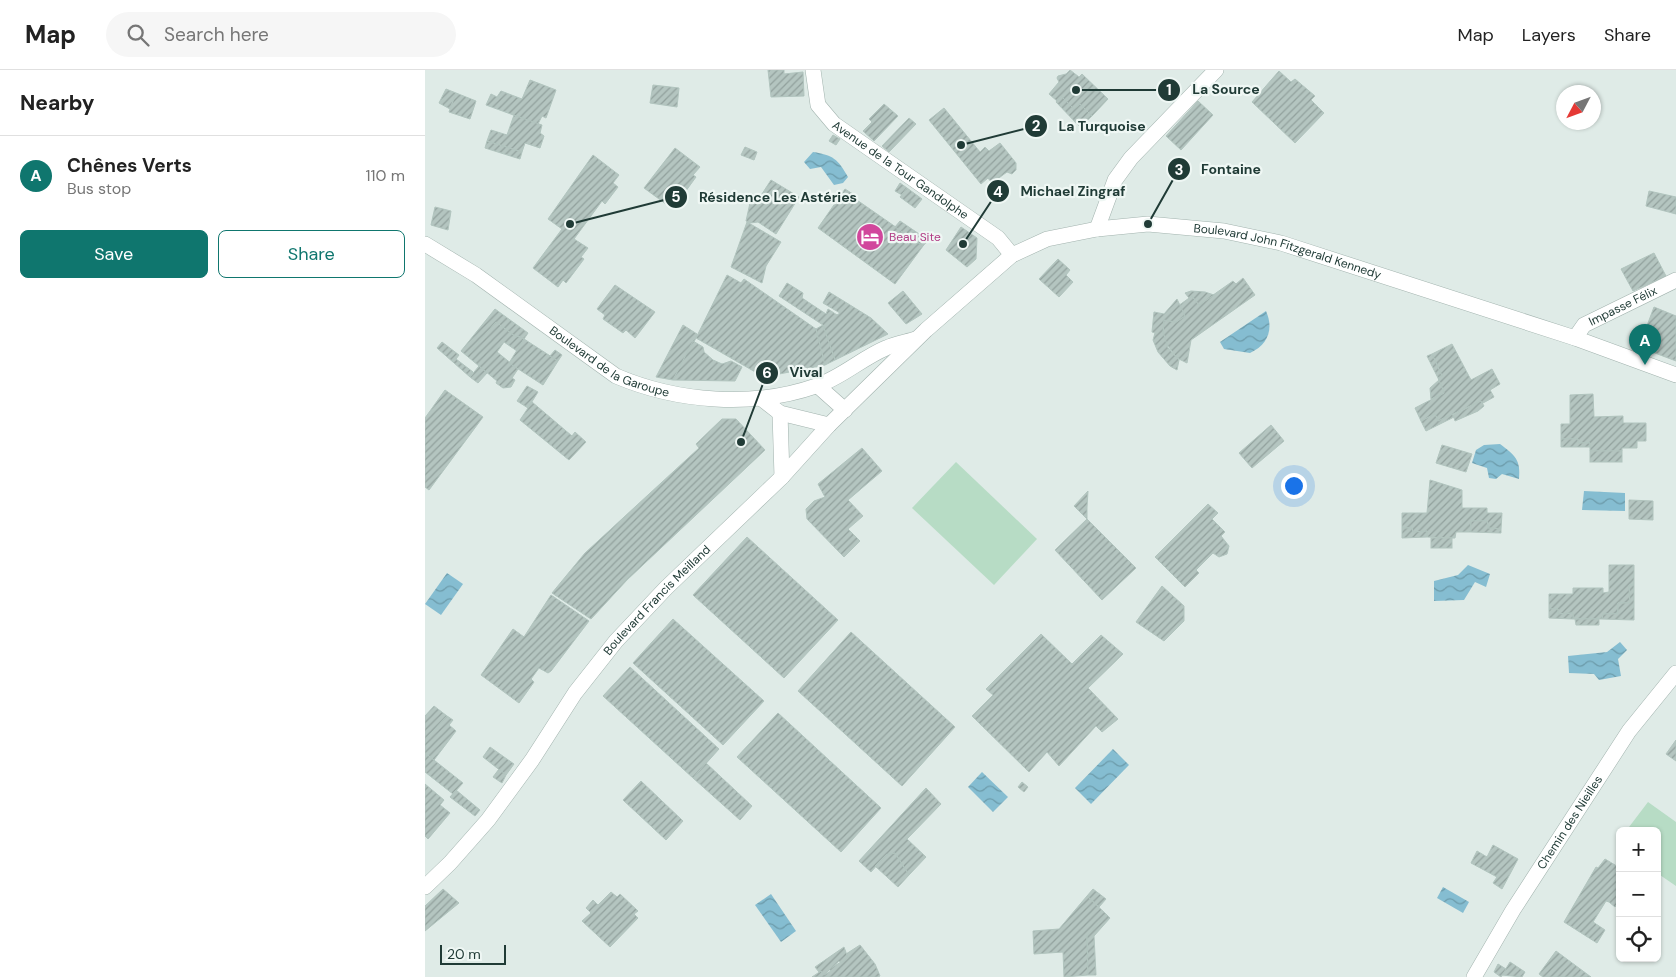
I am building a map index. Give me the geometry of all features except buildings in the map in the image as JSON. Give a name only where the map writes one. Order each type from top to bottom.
[{"type":"street","name":"Avenue de la Tour Gandolphe","points":[[813,70],[813,111],[998,238],[1012,255]]},
{"type":"street","points":[[1097,229],[1115,180],[1131,158],[1216,70]]},
{"type":"street","name":"Boulevard John Fitzgerald Kennedy","points":[[917,339],[1012,255],[1047,239],[1097,229],[1148,224],[1224,230],[1281,243],[1575,338],[1676,375]]},
{"type":"street","name":"Boulevard de la Garoupe","points":[[425,244],[476,275],[616,376],[672,395],[763,399],[818,386],[887,348],[917,339]]},
{"type":"street","name":"Impasse Félix","points":[[1575,338],[1584,325],[1676,280]]},
{"type":"street","name":"Boulevard Francis Meilland","points":[[425,887],[450,863],[488,820],[532,760],[575,693],[616,641],[666,588],[782,477],[829,425],[917,339]]},
{"type":"street","points":[[818,386],[845,410]]},
{"type":"street","points":[[763,399],[780,413],[829,425]]},
{"type":"street","points":[[780,413],[782,477]]},
{"type":"street","name":"Chemin des Nieilles","points":[[1474,977],[1513,910],[1629,731],[1676,673]]},
{"type":"green space","points":[[956,462],[1037,539],[994,585],[912,508]]},
{"type":"green space","points":[[1648,802],[1676,822],[1676,886],[1661,876],[1661,827],[1629,827]]},
{"type":"water","points":[[813,152],[830,156],[838,162],[848,177],[843,183],[834,185],[821,167],[810,169],[804,162]]},
{"type":"water","points":[[1266,311],[1269,330],[1268,336],[1261,346],[1250,353],[1224,349],[1220,342]]},
{"type":"water","points":[[1500,444],[1516,458],[1519,467],[1519,479],[1502,474],[1496,479],[1489,478],[1487,468],[1472,463],[1476,450],[1484,445]]},
{"type":"water","points":[[1584,491],[1625,493],[1625,511],[1582,510]]},
{"type":"water","points":[[1468,565],[1490,574],[1486,587],[1475,582],[1464,600],[1434,601],[1434,581],[1458,575]]},
{"type":"water","points":[[447,573],[463,584],[441,615],[425,604]]},
{"type":"water","points":[[1620,642],[1627,650],[1618,659],[1621,676],[1599,680],[1594,674],[1569,673],[1568,656],[1607,652]]},
{"type":"water","points":[[1113,749],[1129,765],[1091,804],[1075,788]]},
{"type":"water","points":[[982,772],[1008,797],[993,812],[968,787]]},
{"type":"water","points":[[1443,887],[1469,902],[1463,913],[1437,898]]},
{"type":"water","points":[[771,894],[796,931],[781,942],[755,905]]},
{"type":"place","name":"La Source","points":[[1076,90]]},
{"type":"place","name":"La Turquoise","points":[[961,145]]},
{"type":"place","name":"Résidence Les Astéries","points":[[570,224]]},
{"type":"place","name":"Fontaine","points":[[1148,224]]},
{"type":"place","name":"Beau Site","points":[[870,237]]},
{"type":"place","name":"Michael Zingraf","points":[[963,244]]},
{"type":"place","name":"Chênes Verts","points":[[1645,365]]},
{"type":"place","name":"Vival","points":[[741,442]]}]
